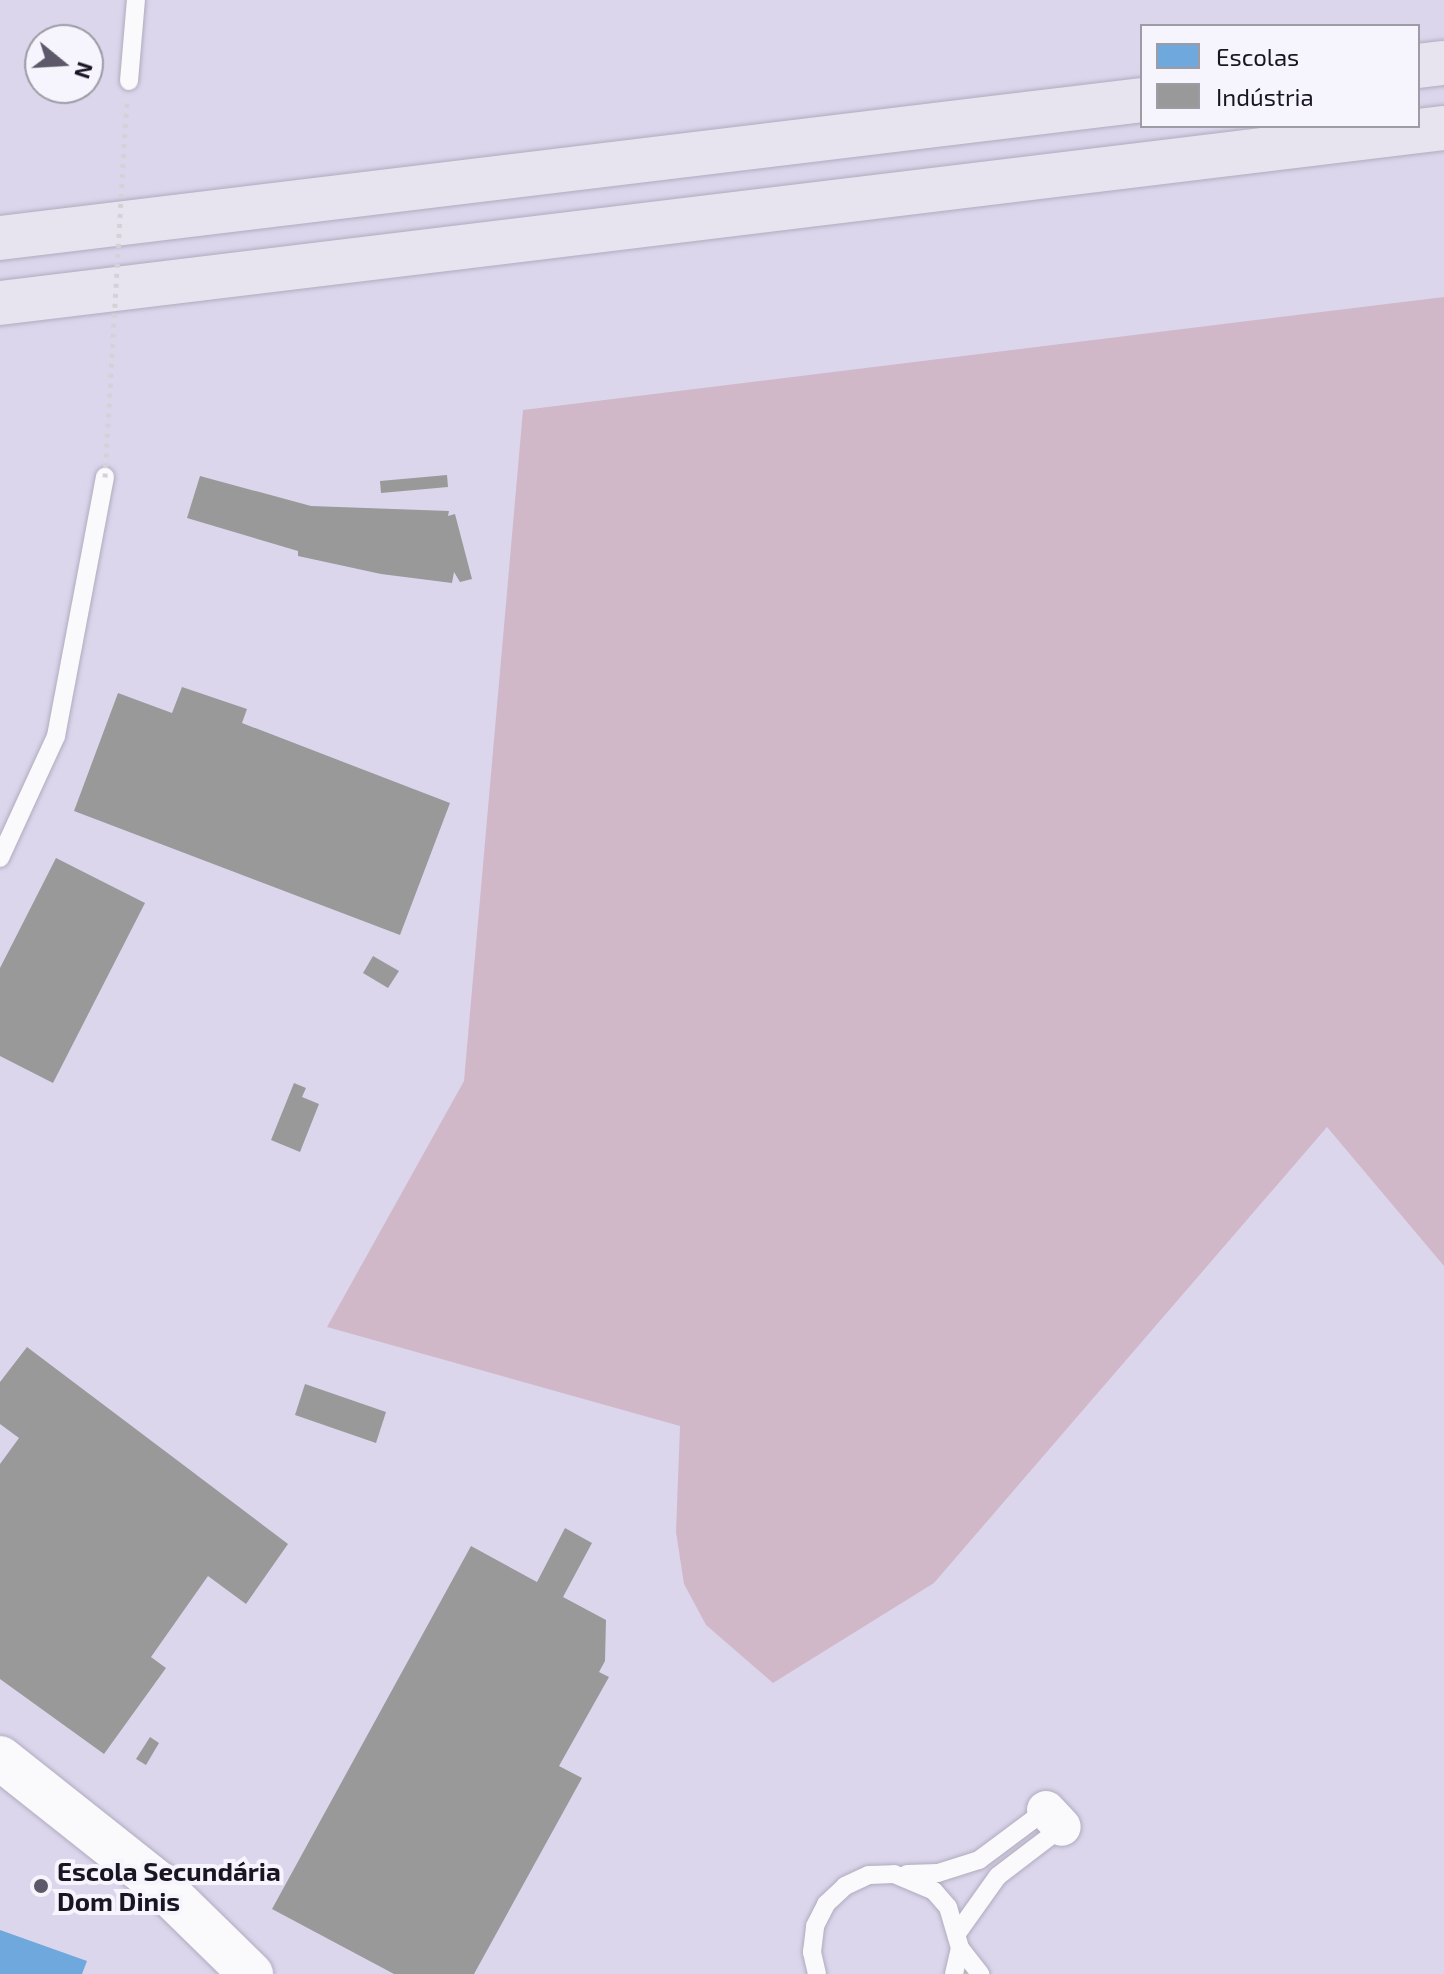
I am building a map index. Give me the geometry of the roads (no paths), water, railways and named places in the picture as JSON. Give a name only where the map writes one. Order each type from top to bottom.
[{"type":"highway","points":[[1420,66],[1444,63]]},
{"type":"highway","points":[[0,238],[1140,100]]},
{"type":"highway","points":[[0,303],[104,294],[1444,128]]},
{"type":"highway","points":[[0,209],[151,220]]},
{"type":"highway","points":[[0,324],[104,294]]},
{"type":"street","points":[[0,1758],[159,1884],[251,1974]]},
{"type":"lane","points":[[129,81],[136,0]]},
{"type":"lane","points":[[0,858],[56,736],[105,477]]},
{"type":"lane","points":[[805,1974],[821,1915],[845,1886],[869,1875],[938,1873],[979,1860],[1054,1818],[998,1876],[959,1940],[954,1974]]},
{"type":"lane","points":[[894,1874],[934,1891],[980,1974]]},
{"type":"lane","points":[[812,1952],[817,1974]]},
{"type":"place","name":"Escola Secundária Dom Dinis","points":[[41,1886]]}]
